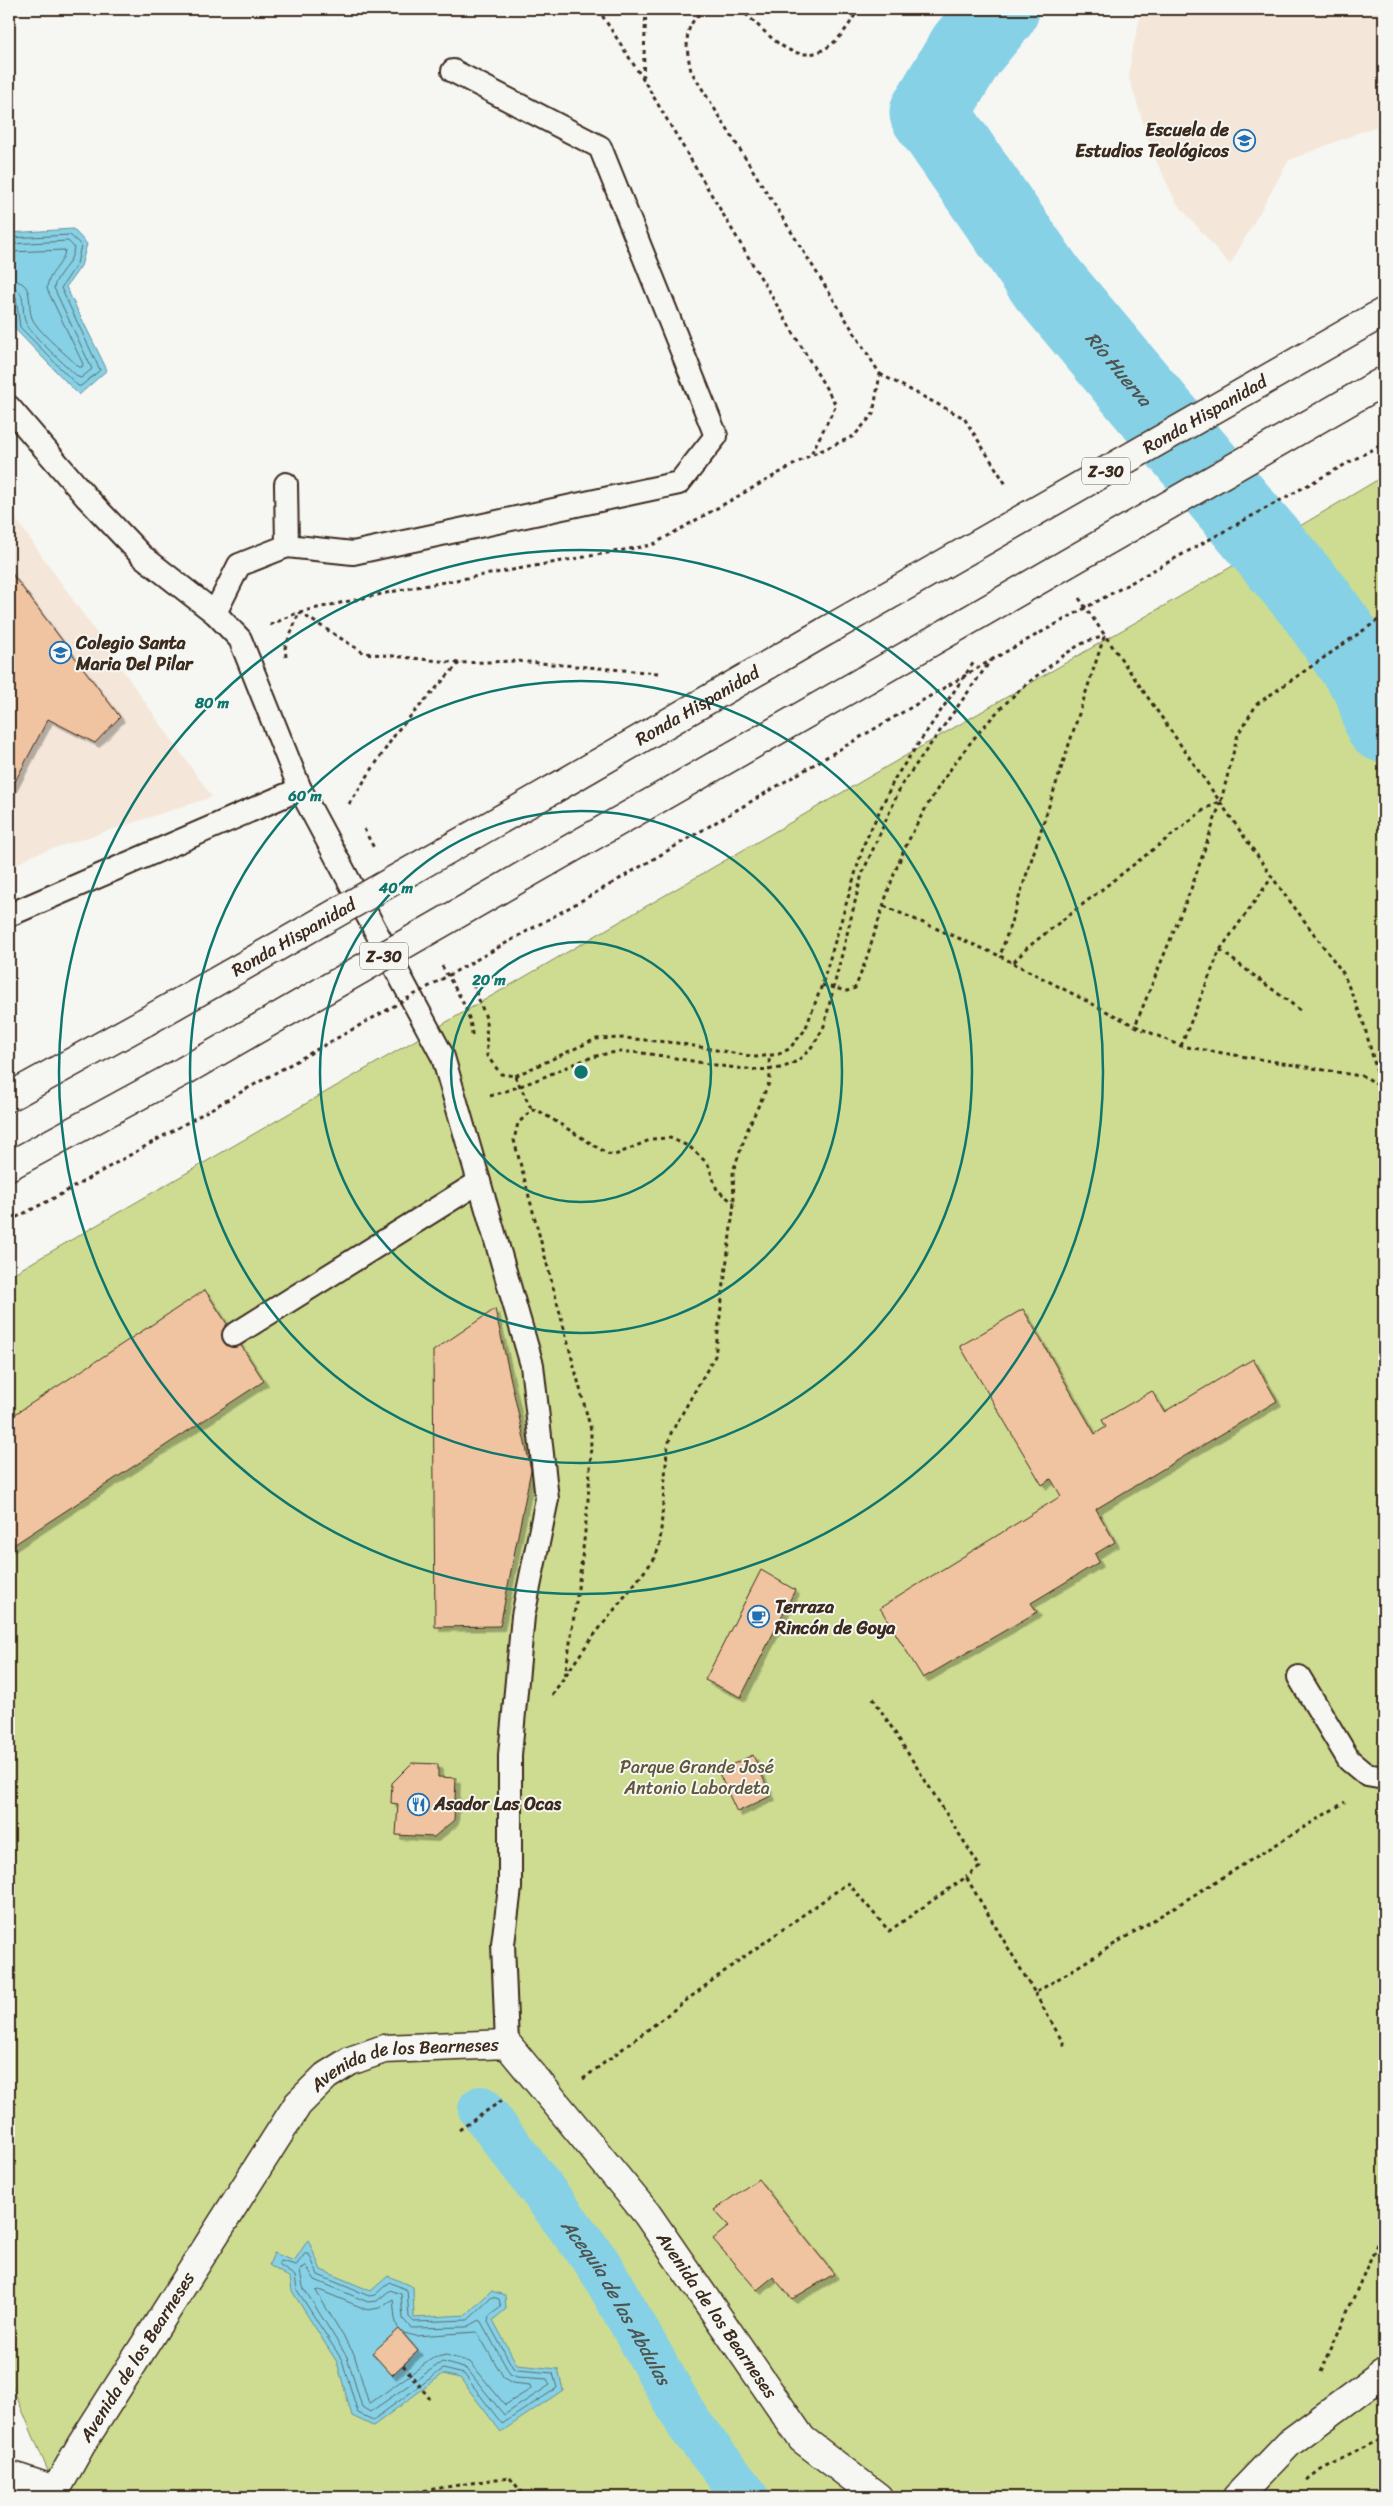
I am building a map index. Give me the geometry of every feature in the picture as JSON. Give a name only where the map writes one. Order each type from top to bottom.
[{"type":"main road","name":"Ronda Hispanidad","points":[[9,1097],[145,1022],[552,790],[1384,312]]},
{"type":"main road","name":"Z-30","points":[[9,1166],[184,1070],[1384,381]]},
{"type":"main road","name":"Avenida de los Bearneses","points":[[9,2475],[54,2494],[81,2445],[298,2104],[326,2076],[350,2062],[384,2049],[508,2044],[647,2214],[802,2439],[878,2497]]},
{"type":"main road","points":[[1237,2497],[1289,2444],[1384,2373]]},
{"type":"lane","points":[[215,613],[239,565],[287,546],[353,553],[679,483],[716,436],[600,147],[453,71]]},
{"type":"lane","points":[[9,407],[87,498],[142,556],[215,613],[240,639],[300,788],[443,1057],[532,1365],[547,1500],[523,1616],[510,1755],[510,1888],[503,1944],[508,2044]]},
{"type":"lane","points":[[286,484],[287,546]]},
{"type":"lane","points":[[9,914],[300,788]]},
{"type":"lane","points":[[234,1335],[479,1182]]},
{"type":"lane","points":[[1299,1677],[1349,1760],[1367,1775],[1384,1778]]},
{"type":"path","points":[[598,9],[643,79],[836,405],[809,456]]},
{"type":"path","points":[[643,79],[646,9]]},
{"type":"path","points":[[709,9],[701,12],[692,24],[686,43],[691,71],[880,374],[964,418],[989,457]]},
{"type":"path","points":[[739,9],[754,20],[770,36],[794,52],[817,53],[837,41],[858,9]]},
{"type":"path","points":[[658,673],[516,661],[459,663],[364,653],[299,612],[400,590],[652,545],[809,456],[854,436],[873,414],[880,374]]},
{"type":"path","points":[[9,1221],[56,1197],[611,884],[991,660],[1384,443]]},
{"type":"path","points":[[1135,1026],[1191,888],[1221,801],[1238,734],[1257,704],[1384,616]]},
{"type":"path","points":[[1104,637],[1221,801],[1272,877],[1344,973],[1363,1021],[1384,1093]]},
{"type":"path","points":[[822,985],[847,991],[855,988],[897,866],[940,783],[976,737],[1023,685],[1088,639],[1104,637]]},
{"type":"path","points":[[1000,956],[1104,637]]},
{"type":"path","points":[[473,984],[486,1018],[487,1056],[501,1074],[515,1076],[596,1040],[624,1038],[677,1043],[756,1057],[784,1052],[796,1043],[806,1030],[822,985],[864,844],[895,778],[979,654]]},
{"type":"path","points":[[490,1104],[488,1097],[520,1086],[592,1056],[620,1052],[660,1055],[754,1069],[789,1066],[806,1054],[816,1042],[824,1026],[862,874],[902,784],[991,660]]},
{"type":"path","points":[[349,804],[398,730],[459,663]]},
{"type":"path","points":[[1012,963],[1028,947],[1209,806],[1221,801]]},
{"type":"path","points":[[1181,1046],[1220,950],[1272,877]]},
{"type":"path","points":[[884,906],[1000,956],[1135,1026],[1181,1046],[1341,1071],[1366,1077],[1382,1088]]},
{"type":"path","points":[[1220,950],[1300,1010]]},
{"type":"path","points":[[548,1700],[655,1558],[660,1543],[667,1451],[671,1433],[706,1373],[717,1347],[734,1203],[733,1171],[770,1080],[769,1056]]},
{"type":"path","points":[[515,1076],[532,1110],[547,1114],[608,1154],[621,1153],[652,1139],[670,1138],[690,1147],[708,1164],[717,1190],[734,1203]]},
{"type":"path","points":[[532,1110],[518,1123],[514,1140],[591,1430],[591,1469],[580,1569],[565,1676]]},
{"type":"path","points":[[582,2080],[734,1964],[848,1882],[889,1931],[980,1867],[873,1698]]},
{"type":"path","points":[[1035,1993],[1384,1778]]},
{"type":"path","points":[[966,1877],[1066,2048]]},
{"type":"path","points":[[459,2130],[506,2098]]},
{"type":"path","points":[[1321,2373],[1384,2228]]},
{"type":"path","points":[[402,2365],[430,2399]]},
{"type":"path","points":[[1300,2486],[1321,2470],[1384,2437]]},
{"type":"path","points":[[1379,2440],[1384,2448]]},
{"type":"path","points":[[384,2497],[509,2477],[526,2497]]},
{"type":"shaded area","name":"Escuela de Estudios Teológicos","points":[[1142,9],[1384,9],[1384,123],[1289,160],[1230,265],[1176,202],[1153,154],[1129,78],[1131,56]]},
{"type":"shaded area","name":"Colegio Santa Maria Del Pilar","points":[[9,509],[212,797],[33,855],[9,869]]},
{"type":"green space","name":"Parque Grande José Antonio Labordeta","points":[[1384,476],[1384,2497],[59,2497],[9,2379],[9,1276],[1236,564]]},
{"type":"water","points":[[73,229],[87,244],[81,266],[66,287],[107,370],[79,395],[15,329],[9,281],[9,233]]},
{"type":"water","points":[[308,2240],[321,2270],[371,2291],[388,2276],[413,2287],[414,2318],[466,2315],[491,2291],[505,2295],[506,2309],[493,2320],[517,2365],[558,2369],[563,2390],[501,2432],[460,2378],[443,2374],[373,2426],[352,2416],[337,2362],[292,2291],[290,2278],[269,2265],[274,2253],[294,2261]]},
{"type":"building","points":[[9,570],[120,717],[95,743],[48,719],[9,793]]},
{"type":"building","points":[[205,1290],[264,1381],[9,1548],[9,1418]]},
{"type":"building","points":[[495,1309],[531,1470],[500,1626],[435,1627],[433,1351]]},
{"type":"building","points":[[1023,1309],[1095,1434],[1106,1427],[1102,1420],[1152,1391],[1164,1412],[1253,1359],[1277,1401],[1096,1509],[1115,1542],[1095,1554],[1099,1562],[1031,1603],[1037,1612],[923,1678],[880,1608],[1061,1496],[1051,1479],[1042,1485],[960,1346]]},
{"type":"building","name":"Terraza Rincón de Goya","points":[[761,1570],[795,1590],[741,1697],[705,1680]]},
{"type":"building","points":[[753,1755],[771,1796],[737,1812],[718,1771]]},
{"type":"building","points":[[412,1763],[438,1764],[438,1777],[456,1778],[454,1820],[434,1837],[396,1835],[398,1804],[391,1803],[392,1783]]},
{"type":"building","points":[[758,2179],[834,2274],[792,2299],[773,2277],[757,2290],[713,2239],[729,2226],[714,2210]]},
{"type":"building","points":[[399,2329],[418,2351],[392,2375],[372,2353]]},
{"type":"waterway","name":"Río Huerva","points":[[1000,9],[967,49],[929,113],[1048,284],[1316,604],[1373,686],[1384,723]]},
{"type":"waterway","name":"Acequia de las Abdulas","points":[[481,2109],[599,2265],[689,2424],[746,2497]]},
{"type":"place","name":"Escuela de Estudios Teológicos","points":[[1245,140]]},
{"type":"place","name":"Colegio Santa Maria Del Pilar","points":[[60,653]]},
{"type":"place","name":"Terraza Rincón de Goya","points":[[759,1617]]},
{"type":"place","name":"Asador Las Ocas","points":[[418,1804]]}]
